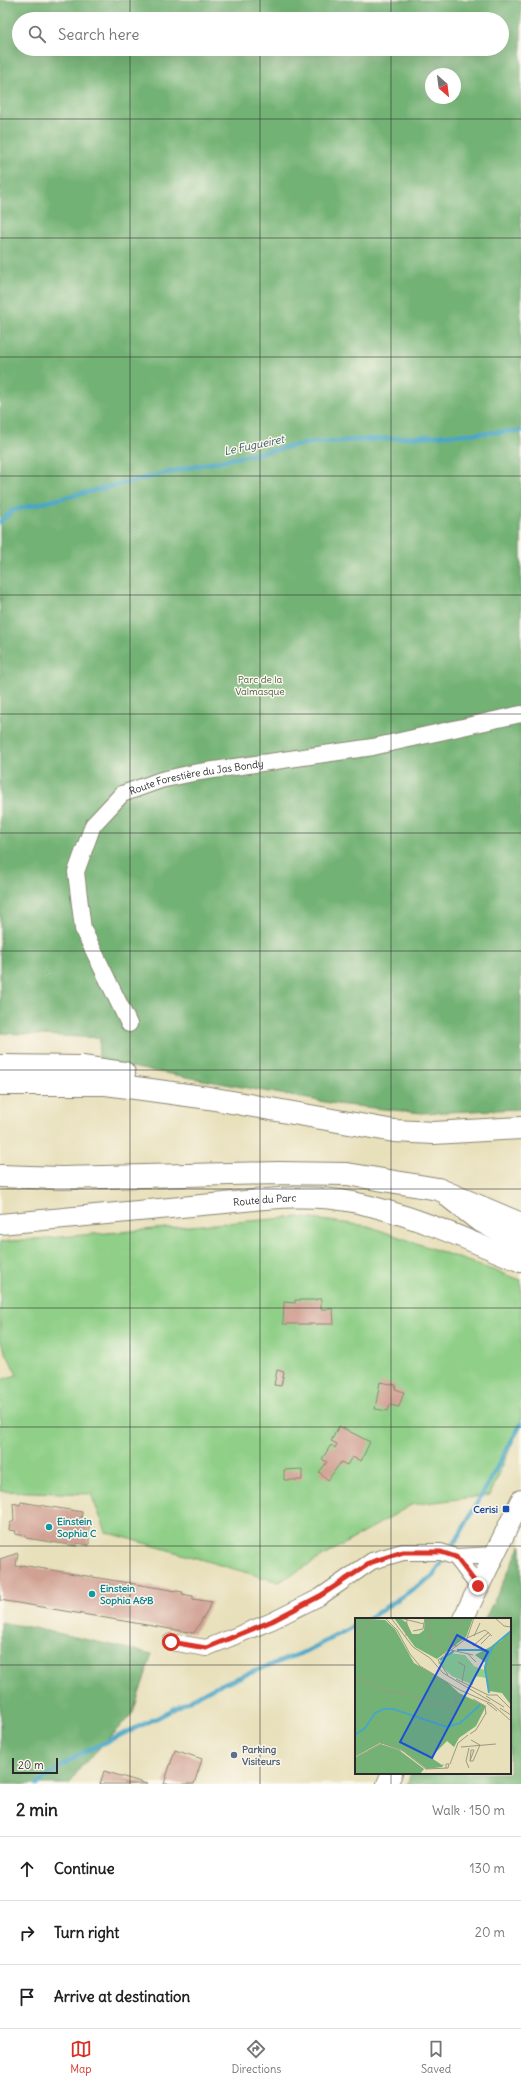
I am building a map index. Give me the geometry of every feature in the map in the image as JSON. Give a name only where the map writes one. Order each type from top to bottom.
[{"type":"main road","points":[[0,1066],[82,1067],[151,1076],[214,1091],[244,1105]]},
{"type":"main road","points":[[0,1084],[106,1084],[209,1098],[394,1131],[434,1133],[521,1128]]},
{"type":"main road","points":[[0,1176],[61,1178],[277,1173],[347,1174],[438,1189],[521,1224]]},
{"type":"main road","points":[[0,1187],[61,1178]]},
{"type":"street","name":"Route Forestière du Jas Bondy","points":[[129,1024],[83,929],[76,872],[93,825],[122,794],[161,780],[193,773],[373,747],[521,714]]},
{"type":"street","points":[[438,1189],[477,1220],[521,1244]]},
{"type":"street","name":"Route du Parc","points":[[0,1224],[231,1202],[320,1198],[352,1202],[433,1225],[521,1262]]},
{"type":"street","points":[[463,1618],[521,1500]]},
{"type":"street","points":[[171,1642],[206,1648],[272,1621],[320,1596],[372,1562],[403,1552],[449,1555],[494,1555]]},
{"type":"street","points":[[449,1555],[478,1586]]},
{"type":"street","points":[[387,1784],[392,1774]]},
{"type":"green space","name":"Parc de la Valmasque","points":[[0,0],[521,0],[521,1109],[421,1113],[336,1104],[98,1061],[100,1038],[0,1033]]},
{"type":"green space","points":[[297,1217],[368,1226],[521,1280],[521,1423],[490,1495],[411,1505],[279,1582],[106,1532],[91,1494],[0,1491],[0,1380],[17,1375],[0,1340],[0,1242]]},
{"type":"green space","points":[[521,1545],[521,1784],[407,1784],[411,1774],[511,1774],[511,1618],[485,1618]]},
{"type":"green space","points":[[0,1622],[152,1654],[133,1713],[80,1768],[69,1784],[0,1784]]},
{"type":"building","points":[[321,1299],[321,1309],[333,1309],[334,1324],[283,1324],[284,1302],[295,1303],[295,1300]]},
{"type":"building","points":[[277,1370],[284,1372],[281,1386],[274,1385]]},
{"type":"building","points":[[380,1382],[396,1385],[395,1389],[404,1392],[399,1407],[390,1405],[388,1411],[375,1409]]},
{"type":"building","points":[[339,1426],[370,1442],[361,1461],[352,1457],[347,1465],[341,1462],[328,1480],[319,1472],[327,1462],[322,1459],[331,1445],[335,1448],[337,1444],[331,1441]]},
{"type":"building","points":[[302,1469],[302,1480],[284,1480],[284,1470]]},
{"type":"building","name":"Einstein Sophia C","points":[[21,1502],[82,1512],[81,1522],[89,1524],[89,1545],[77,1543],[77,1546],[26,1538],[26,1536],[15,1534],[16,1531],[9,1530],[10,1523],[14,1521],[13,1503],[20,1505]]},
{"type":"building","name":"Einstein Sophia A&B","points":[[18,1553],[16,1566],[21,1567],[21,1565],[183,1592],[182,1594],[193,1596],[193,1599],[212,1602],[194,1633],[0,1600],[0,1559]]},
{"type":"building","points":[[175,1750],[202,1759],[194,1784],[164,1784]]},
{"type":"building","points":[[104,1771],[147,1784],[100,1784]]},
{"type":"waterway","name":"Le Fugueiret","points":[[0,522],[13,510],[187,468],[308,443],[521,431]]},
{"type":"waterway","points":[[370,1618],[433,1576],[460,1534],[521,1424]]},
{"type":"waterway","points":[[37,1784],[78,1755],[159,1717],[214,1687],[307,1651],[355,1626]]},
{"type":"place","name":"Cerisi","points":[[506,1509]]},
{"type":"place","name":"Einstein Sophia C","points":[[49,1527]]},
{"type":"place","name":"Einstein Sophia A&B","points":[[92,1594]]},
{"type":"place","name":"Parking Visiteurs","points":[[234,1755]]},
{"type":"route","points":[[171,1642],[206,1648],[272,1621],[320,1596],[372,1562],[403,1552],[441,1552],[456,1557],[478,1586]]}]
